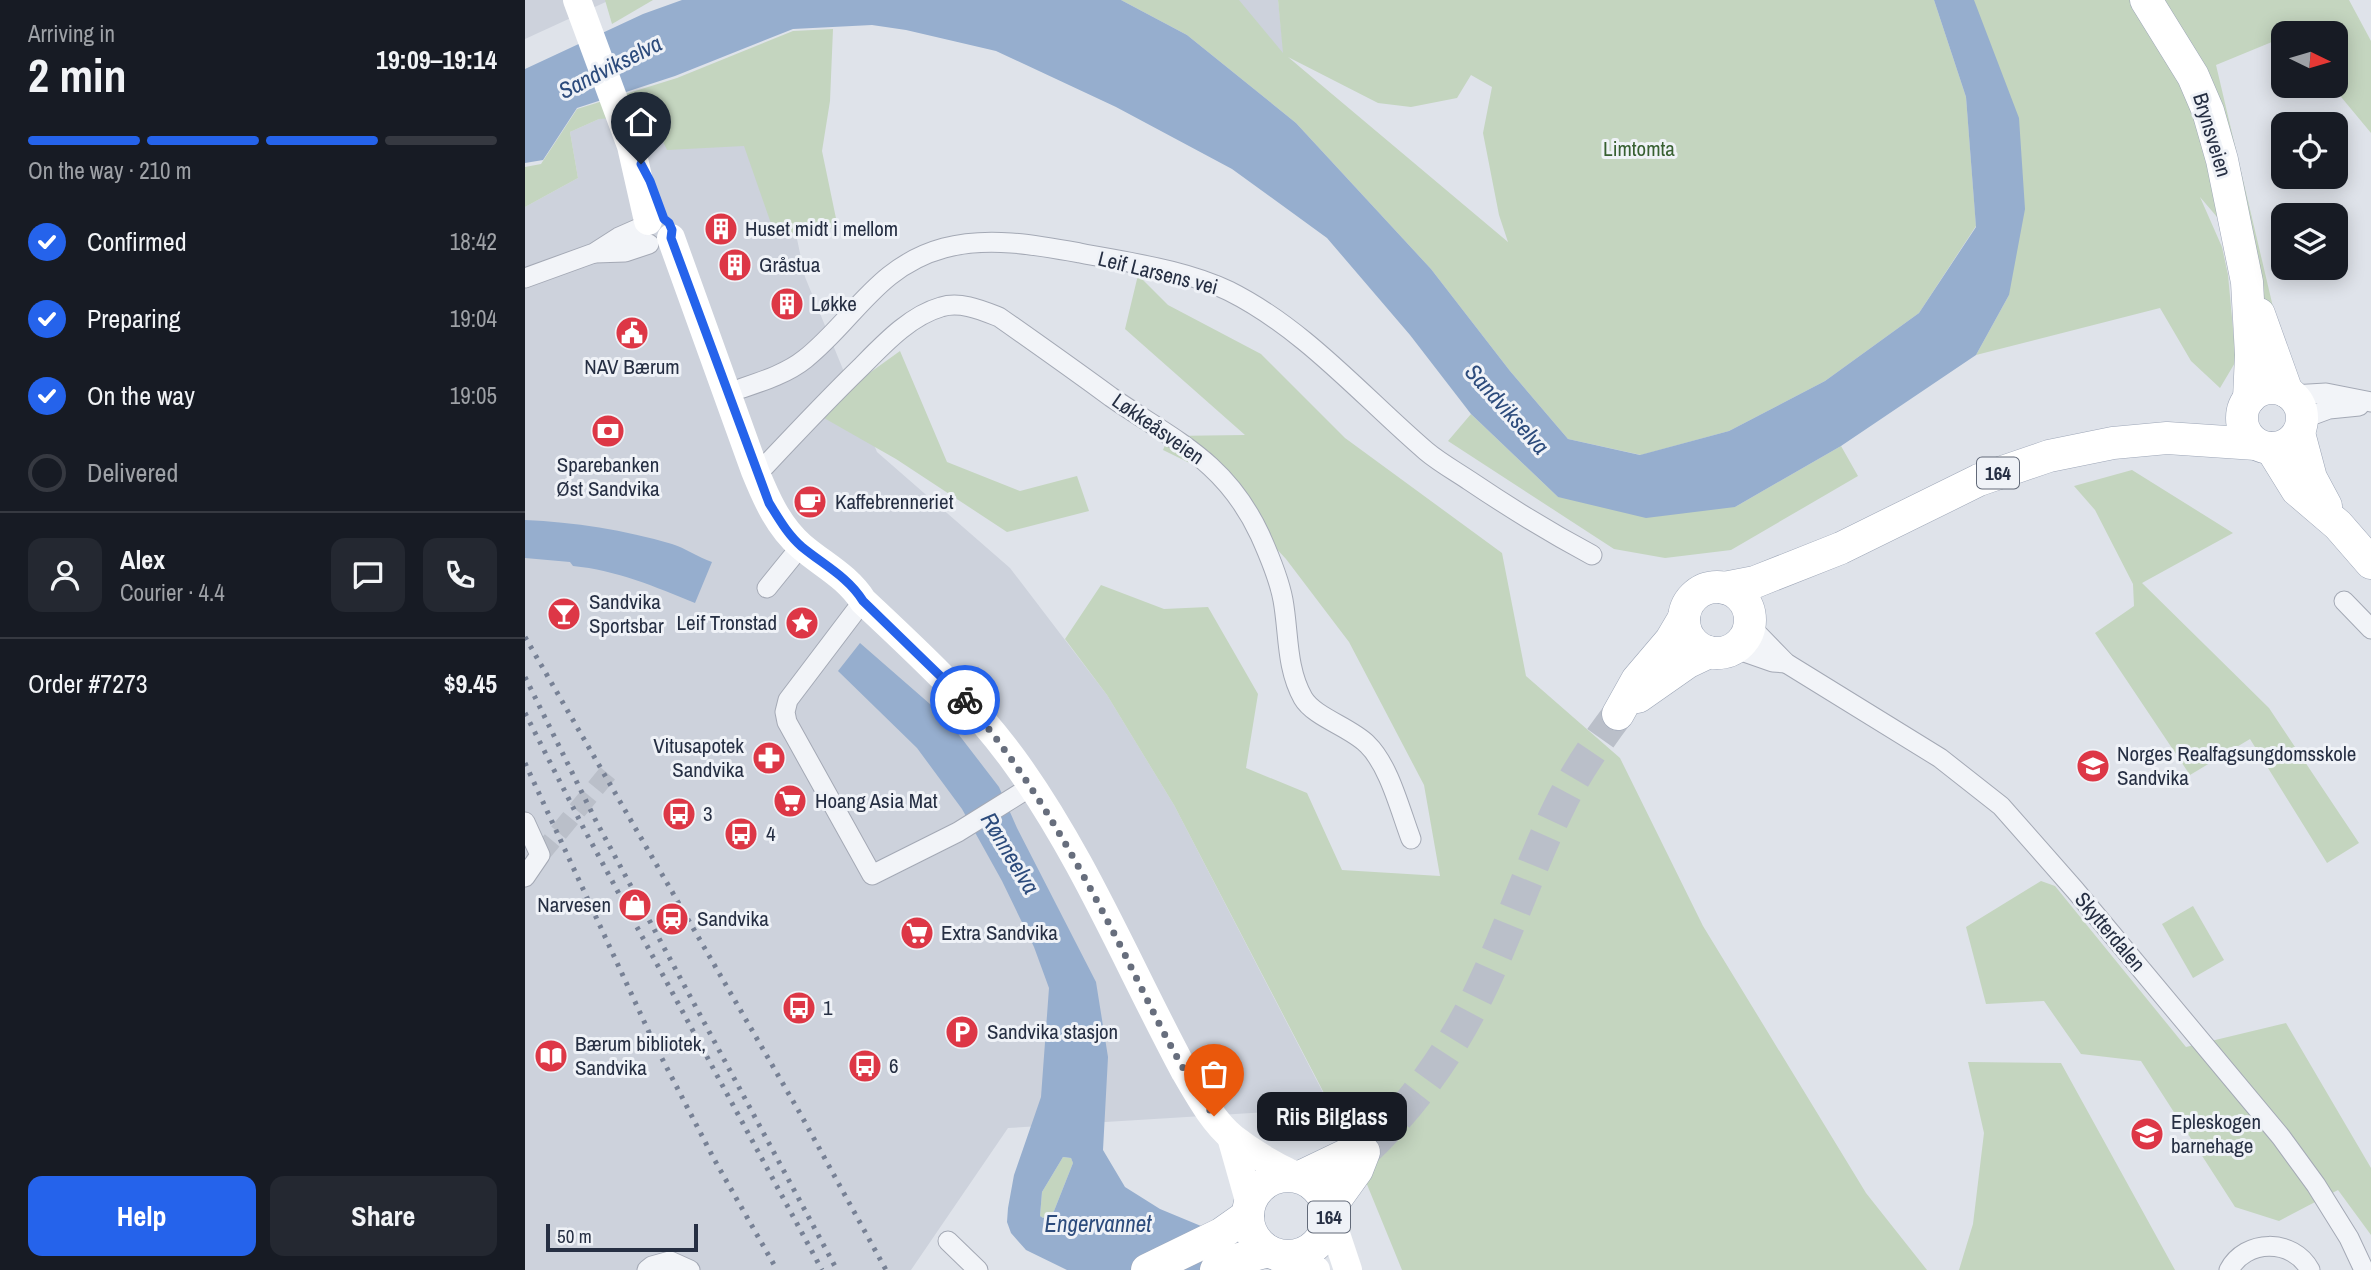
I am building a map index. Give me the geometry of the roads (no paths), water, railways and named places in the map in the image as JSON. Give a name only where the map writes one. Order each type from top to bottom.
[{"type":"main road","points":[[577,0],[631,146],[650,181],[655,232],[662,261],[733,435],[754,513],[772,541],[795,553],[846,598],[863,601],[958,692],[993,733],[1021,792],[1087,883],[1185,1072],[1231,1137],[1267,1161],[1297,1176]]},
{"type":"main road","name":"Brynsveien","points":[[2146,0],[2193,76],[2208,111],[2223,160],[2247,282],[2251,355],[2246,403]]},
{"type":"main road","points":[[655,232],[728,393],[733,435],[787,531],[795,553]]},
{"type":"main road","name":"Brynsveien","points":[[2247,282],[2295,409],[2311,478],[2337,525]]},
{"type":"main road","name":"164","points":[[2167,438],[2246,403],[2265,389],[2276,388],[2295,409]]},
{"type":"main road","points":[[2246,403],[2243,427],[2247,436],[2263,446],[2288,444],[2295,409]]},
{"type":"main road","name":"164","points":[[1841,548],[1760,607],[1735,635],[1678,668],[1618,714],[1637,680],[1671,640],[1684,618],[1689,602],[1697,593],[1714,587],[1724,588],[1755,582],[1841,548],[1934,500],[2011,468],[2091,446],[2167,438],[2263,446]]},
{"type":"main road","name":"Brynsveien","points":[[2263,446],[2297,490],[2337,525],[2371,563]]},
{"type":"main road","points":[[1684,618],[1690,639],[1700,648],[1735,635],[1744,601],[1736,593],[1724,588]]},
{"type":"main road","points":[[1231,1137],[1253,1236],[1293,1259]]},
{"type":"main road","name":"164","points":[[1147,1270],[1225,1255],[1293,1259],[1305,1253],[1323,1237],[1329,1211],[1357,1170],[1364,1152],[1346,1155],[1297,1176],[1280,1176],[1267,1181],[1256,1191],[1225,1255]]},
{"type":"main road","name":"164","points":[[1297,1176],[1319,1189],[1329,1211]]},
{"type":"main road","points":[[1329,1211],[1348,1270]]},
{"type":"street","points":[[525,278],[594,253],[619,237],[655,232]]},
{"type":"street","name":"Leif Larsens vei","points":[[728,393],[768,379],[803,361],[883,280],[913,261],[942,248],[961,244],[1009,243],[1042,246],[1184,275],[1227,290],[1248,301],[1274,318],[1319,355],[1429,453],[1521,515],[1592,555]]},
{"type":"street","name":"Løkkeåsveien","points":[[755,471],[765,466],[891,337],[919,318],[940,307],[951,305],[980,310],[999,317],[1111,397],[1189,447],[1228,484],[1259,534],[1274,571],[1283,598],[1290,665],[1304,700],[1312,709],[1351,730],[1379,757],[1411,839]]},
{"type":"street","points":[[2295,409],[2326,393],[2371,404]]},
{"type":"street","points":[[767,588],[795,553]]},
{"type":"street","points":[[863,601],[788,700],[785,712],[787,722],[872,875],[967,826],[1021,792]]},
{"type":"street","points":[[2344,601],[2371,629]]},
{"type":"street","name":"Skytterdalen","points":[[1735,635],[1773,662],[1786,663]]},
{"type":"street","name":"Skytterdalen","points":[[1735,635],[1786,663],[1940,758],[2001,806],[2075,890],[2281,1137],[2316,1185],[2364,1270]]},
{"type":"street","points":[[525,822],[540,855],[525,877]]},
{"type":"street","points":[[961,1270],[948,1241],[978,1270]]},
{"type":"street","points":[[2229,1270],[2239,1255],[2249,1249],[2265,1246],[2287,1250],[2298,1256],[2309,1270]]},
{"type":"street","points":[[647,1270],[670,1261],[690,1270]]},
{"type":"water","name":"Sandvikselva","points":[[682,0],[1121,0],[1187,35],[1296,123],[1431,269],[1510,371],[1568,439],[1640,455],[1729,431],[1825,381],[1919,313],[1976,227],[1966,97],[1934,0],[1974,0],[2019,118],[2025,209],[2009,295],[1976,355],[1841,446],[1735,507],[1646,518],[1558,497],[1471,414],[1410,335],[1327,238],[1232,169],[1116,107],[996,51],[872,25],[793,29],[675,76],[577,108],[543,160],[525,163],[525,69],[643,14]]},
{"type":"water","points":[[525,520],[581,525],[636,535],[677,546],[712,562],[695,603],[620,575],[573,566],[570,562],[525,558]]},
{"type":"water","points":[[860,643],[946,718],[999,787],[1017,828],[1096,982],[1108,1057],[1103,1150],[1125,1187],[1160,1209],[1201,1226],[1209,1255],[1222,1270],[1067,1270],[1026,1250],[1011,1233],[1007,1222],[1014,1175],[1041,1097],[1049,988],[1034,947],[1002,881],[962,809],[917,748],[838,671]],"holes":[[[1063,1157],[1071,1158],[1073,1163],[1054,1211],[1043,1218],[1040,1216],[1042,1192]]]},
{"type":"tunnel","points":[[1364,1152],[1409,1104],[1458,1032],[1494,961],[1561,803],[1618,714]]},
{"type":"tunnel","points":[[540,855],[613,767]]},
{"type":"railway","points":[[525,637],[801,1115],[886,1270]]},
{"type":"railway","points":[[525,677],[596,821],[837,1270]]},
{"type":"railway","points":[[525,713],[583,827],[822,1270]]},
{"type":"railway","points":[[525,763],[654,1043],[714,1159],[777,1270]]},
{"type":"place","name":"Huset midt i mellom","points":[[721,229]]},
{"type":"place","name":"Gråstua","points":[[735,265]]},
{"type":"place","name":"Løkke","points":[[787,304]]},
{"type":"place","name":"NAV Bærum","points":[[632,333]]},
{"type":"place","name":"Sparebanken Øst Sandvika","points":[[608,431]]},
{"type":"place","name":"Kaffebrenneriet","points":[[810,502]]},
{"type":"place","name":"Sandvika Sportsbar","points":[[564,614]]},
{"type":"place","name":"Leif Tronstad","points":[[802,623]]},
{"type":"place","name":"Vitusapotek Sandvika","points":[[769,758]]},
{"type":"place","name":"Norges Realfagsungdomsskole Sandvika","points":[[2093,766]]},
{"type":"place","name":"Hoang Asia Mat","points":[[790,801]]},
{"type":"place","name":"3","points":[[679,814]]},
{"type":"place","name":"4","points":[[741,834]]},
{"type":"place","name":"Narvesen","points":[[635,905]]},
{"type":"place","name":"Sandvika","points":[[672,919]]},
{"type":"place","name":"Extra Sandvika","points":[[917,933]]},
{"type":"place","name":"1","points":[[799,1008]]},
{"type":"place","name":"Sandvika stasjon","points":[[962,1032]]},
{"type":"place","name":"Bærum bibliotek, Sandvika","points":[[551,1056]]},
{"type":"place","name":"6","points":[[865,1066]]},
{"type":"place","name":"Riis Bilglass","points":[[1214,1116]]},
{"type":"place","name":"Epleskogen barnehage","points":[[2147,1134]]},
{"type":"park label","name":"Limtomta","points":[[1639,149]]},
{"type":"water label","name":"Rønneelva","points":[[1010,853]]},
{"type":"water label","name":"Engervannet","points":[[1098,1224]]}]
